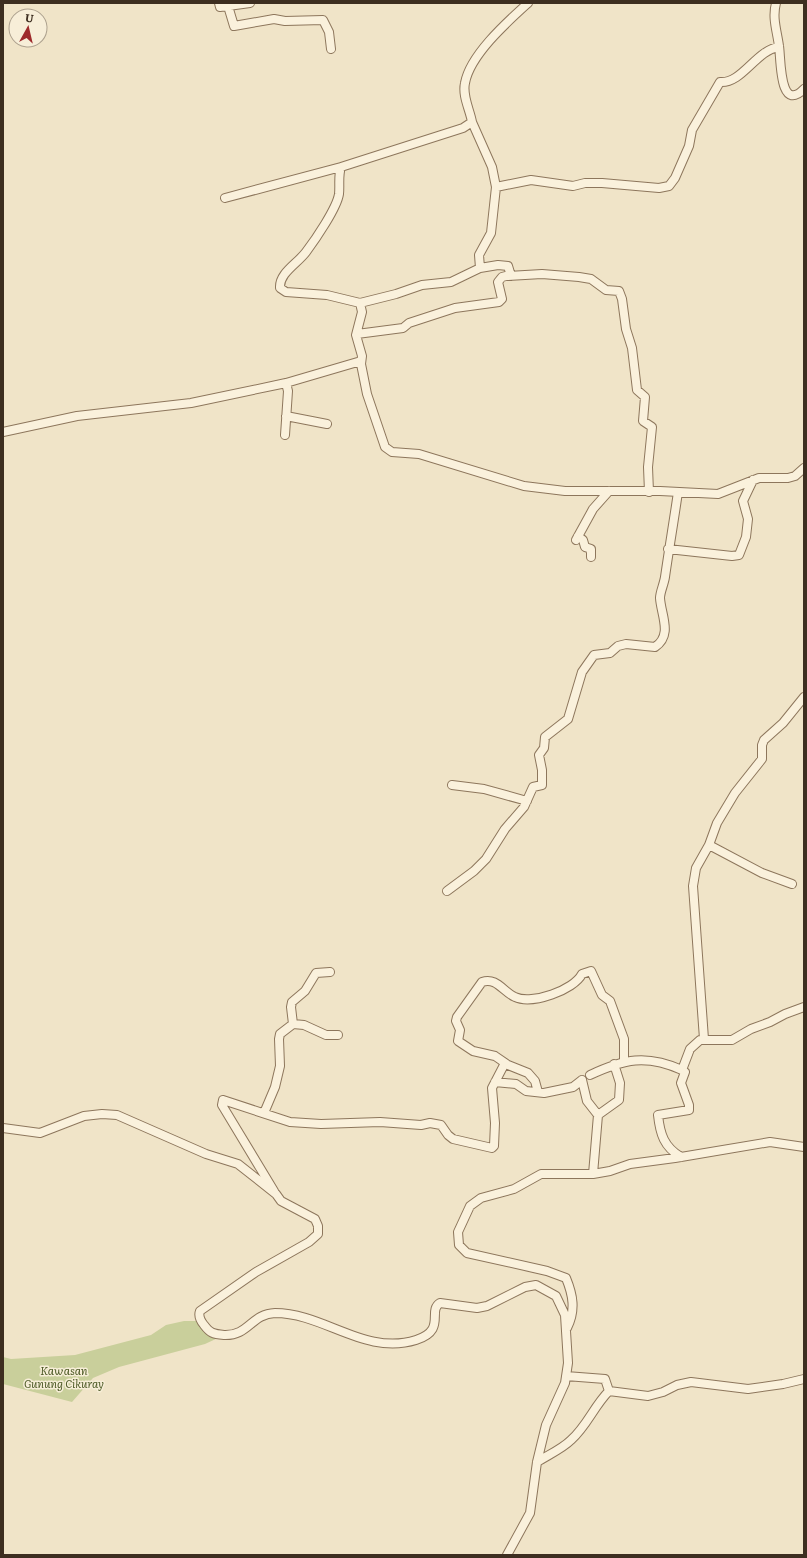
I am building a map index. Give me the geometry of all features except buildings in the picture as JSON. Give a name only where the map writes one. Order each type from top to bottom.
[{"type":"street","points":[[219,3],[220,7],[250,3]]},
{"type":"street","points":[[480,268],[479,255],[491,233],[496,187],[492,167],[472,122],[464,84],[470,69],[495,36],[528,3]]},
{"type":"street","points":[[776,3],[775,25],[779,47],[780,72],[789,93],[795,96],[804,89]]},
{"type":"street","points":[[228,6],[234,26],[274,19],[285,21],[323,20],[329,32],[331,49]]},
{"type":"street","points":[[496,187],[531,180],[573,186],[585,183],[659,188],[669,186],[675,178],[689,146],[692,130],[720,82],[733,80],[756,59],[769,50],[779,47]]},
{"type":"street","points":[[225,198],[341,167],[463,128],[472,122]]},
{"type":"street","points":[[341,167],[339,195],[320,232],[300,261],[282,276],[279,283],[280,288],[286,292],[327,294],[360,303],[365,300],[396,294],[422,284],[451,282],[480,268],[506,265],[509,267],[511,276]]},
{"type":"street","points":[[357,334],[404,328],[409,322],[455,308],[499,302],[502,299],[498,282],[502,277],[542,274],[579,277],[591,279],[606,290],[620,291],[626,329],[632,348],[637,389],[645,398],[643,421],[652,427],[648,467],[649,492]]},
{"type":"street","points":[[360,303],[362,312],[357,334],[362,356],[361,361],[367,394],[385,447],[392,452],[419,454],[524,486],[565,491],[678,492],[718,494],[759,478],[788,478],[795,476],[804,468]]},
{"type":"street","points":[[3,432],[77,416],[190,403],[286,383],[361,361]]},
{"type":"street","points":[[285,435],[288,391],[286,383]]},
{"type":"street","points":[[286,416],[327,424]]},
{"type":"street","points":[[668,549],[732,556],[739,555],[746,537],[748,519],[742,501],[752,480]]},
{"type":"street","points":[[591,557],[591,549],[585,547],[583,540],[577,538],[593,509],[609,491]]},
{"type":"street","points":[[448,891],[480,866],[505,829],[522,810],[533,786],[542,785],[539,755],[544,748],[545,737],[568,719],[582,672],[594,655],[610,653],[618,646],[626,644],[654,647],[663,638],[665,621],[660,596],[663,587],[678,492]]},
{"type":"street","points":[[704,1038],[693,880],[699,860],[709,845],[717,823],[731,798],[760,762],[764,740],[783,723],[804,696]]},
{"type":"street","points":[[452,785],[484,789],[527,801]]},
{"type":"street","points":[[709,845],[762,873],[792,884]]},
{"type":"street","points":[[538,1092],[535,1081],[528,1073],[505,1063],[495,1056],[468,1049],[457,1039],[460,1030],[456,1021],[457,1017],[480,984],[486,980],[491,981],[516,998],[541,998],[577,982],[582,974],[589,971],[593,974],[602,996],[610,1001],[624,1039],[624,1061]]},
{"type":"street","points":[[293,1024],[291,1007],[292,1002],[305,991],[316,973],[330,972]]},
{"type":"street","points":[[682,1070],[690,1049],[696,1042],[704,1038],[732,1040],[750,1029],[804,1007]]},
{"type":"street","points":[[264,1113],[275,1087],[280,1066],[280,1034],[293,1024],[304,1025],[326,1035],[338,1035]]},
{"type":"street","points":[[590,1075],[624,1061],[653,1060],[685,1072],[681,1083],[689,1104],[689,1110],[658,1115],[662,1138],[672,1152],[681,1158]]},
{"type":"street","points":[[505,1063],[495,1082],[492,1095],[495,1136],[494,1146],[492,1148],[453,1139],[441,1125],[435,1123],[421,1125],[380,1122],[315,1123],[284,1121],[223,1100],[222,1103],[276,1194],[281,1201],[315,1219],[318,1226],[318,1234],[309,1242],[256,1272],[204,1308],[199,1316],[210,1333],[234,1336],[241,1333],[264,1314],[282,1313],[331,1326],[351,1336],[383,1343],[414,1340],[430,1334],[434,1328],[436,1307],[440,1303],[477,1308],[486,1306],[525,1287],[536,1286],[556,1296],[563,1309],[566,1330],[568,1363],[564,1390],[546,1425],[537,1462],[530,1513],[507,1555]]},
{"type":"street","points":[[598,1115],[619,1100],[620,1083],[614,1064]]},
{"type":"street","points":[[495,1082],[516,1084],[526,1091],[544,1093],[573,1087],[582,1080],[587,1101],[598,1115],[593,1174]]},
{"type":"street","points":[[3,1128],[40,1133],[84,1116],[102,1114],[118,1115],[206,1154],[238,1164],[276,1194]]},
{"type":"street","points":[[566,1330],[570,1321],[574,1297],[566,1278],[547,1271],[467,1253],[459,1245],[458,1232],[470,1206],[481,1198],[514,1189],[541,1174],[593,1174],[610,1171],[630,1164],[681,1158],[770,1142],[804,1147]]},
{"type":"street","points":[[566,1376],[604,1378],[609,1391]]},
{"type":"street","points":[[609,1391],[648,1396],[662,1392],[677,1385],[691,1382],[748,1389],[783,1384],[804,1379]]},
{"type":"street","points":[[537,1462],[571,1441],[588,1420],[595,1407],[609,1391]]},
{"type":"green space","name":"Kawasan Gunung Cikuray","points":[[184,1321],[196,1321],[210,1330],[233,1331],[205,1344],[119,1367],[93,1378],[72,1402],[3,1384],[3,1357],[11,1359],[75,1355],[151,1335],[166,1325]]}]
